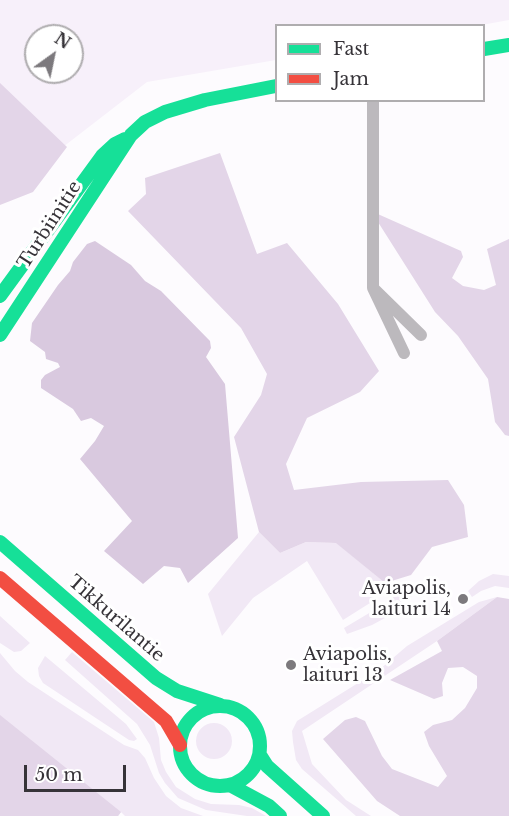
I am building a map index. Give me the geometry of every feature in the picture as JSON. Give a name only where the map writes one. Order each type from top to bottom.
[{"type":"main road","points":[[485,49],[509,45]]},
{"type":"main road","name":"Turbiinitie","points":[[0,296],[102,156],[115,144],[131,135],[145,122],[165,112],[205,100],[275,86]]},
{"type":"main road","name":"Turbiinitie","points":[[0,335],[131,135]]},
{"type":"main road","name":"Tikkurilantie","points":[[0,542],[156,678],[177,691],[220,705]]},
{"type":"main road","points":[[0,578],[166,721],[180,745]]},
{"type":"main road","points":[[220,705],[239,710],[253,722],[261,742],[260,755],[247,776],[230,785],[213,786],[199,780],[189,771],[182,759],[180,745],[182,732],[193,716],[206,708],[220,705]]},
{"type":"main road","points":[[260,755],[267,766],[323,816]]},
{"type":"main road","points":[[230,785],[269,806],[280,816]]},
{"type":"street","points":[[373,102],[373,288],[404,354]]},
{"type":"street","points":[[373,288],[421,334]]},
{"type":"shaded area","points":[[0,0],[509,0],[509,20],[485,24],[275,24],[275,60],[147,82],[63,147],[0,84]]},
{"type":"shaded area","points":[[0,83],[67,147],[33,192],[0,205]]},
{"type":"shaded area","points":[[220,153],[257,254],[287,243],[338,304],[379,371],[360,392],[307,418],[286,464],[294,490],[361,482],[448,480],[464,505],[468,537],[432,547],[411,575],[385,583],[336,543],[306,542],[280,553],[259,532],[234,437],[261,395],[267,374],[241,328],[128,211],[146,194],[145,178]]},
{"type":"shaded area","points":[[371,211],[461,251],[463,257],[452,278],[463,286],[484,290],[496,285],[487,249],[509,239],[509,436],[505,435],[495,422],[488,379],[458,336],[435,312]]},
{"type":"shaded area","points":[[95,241],[131,265],[145,281],[161,291],[210,341],[211,348],[206,357],[225,384],[238,538],[188,583],[180,568],[164,566],[143,584],[104,551],[132,521],[80,459],[104,426],[91,418],[81,421],[73,409],[41,388],[41,380],[45,375],[60,367],[58,363],[46,359],[45,352],[30,341],[32,323],[70,271],[73,262],[87,244]]},
{"type":"shaded area","points":[[259,532],[280,553],[306,542],[337,543],[385,583],[370,603],[343,620],[307,561],[253,598],[222,636],[208,594]]},
{"type":"shaded area","points":[[493,574],[509,576],[509,588],[495,586],[472,597],[468,591],[479,581]]},
{"type":"shaded area","points":[[420,581],[424,586],[393,612],[388,604],[389,600]]},
{"type":"shaded area","points":[[497,597],[437,641],[302,731],[312,764],[346,800],[371,816],[356,816],[302,769],[296,760],[292,731],[297,721],[379,670],[407,646],[479,602]]},
{"type":"shaded area","points":[[497,597],[509,599],[509,816],[400,816],[377,801],[323,739],[345,720],[356,717],[365,721],[382,756],[392,769],[438,787],[447,776],[429,746],[424,732],[433,725],[452,720],[465,708],[477,688],[477,676],[463,667],[448,668],[442,683],[443,696],[434,699],[390,680],[442,651],[437,641]]},
{"type":"shaded area","points":[[376,609],[385,618],[347,634],[344,628]]},
{"type":"shaded area","points":[[0,616],[30,643],[21,651],[14,652],[0,643]]},
{"type":"shaded area","points":[[72,652],[154,722],[159,738],[161,760],[176,787],[195,799],[211,804],[252,808],[266,816],[247,816],[206,810],[178,798],[159,773],[150,745],[137,724],[65,660]]},
{"type":"shaded area","points":[[0,653],[28,682],[124,745],[138,750],[145,758],[166,796],[181,808],[203,816],[125,816],[121,812],[118,816],[0,816]]},
{"type":"shaded area","points":[[45,656],[126,724],[137,739],[129,740],[43,683],[38,668]]},
{"type":"shaded area","points":[[0,715],[121,812],[118,816],[0,816]]},
{"type":"shaded area","points":[[214,723],[227,728],[232,741],[227,754],[214,759],[201,754],[196,741],[201,728]]},
{"type":"traffic: fast","points":[[485,49],[509,45]]},
{"type":"traffic: fast","points":[[0,335],[131,135],[145,122],[165,112],[205,100],[275,86]]},
{"type":"traffic: fast","points":[[0,296],[102,156],[115,144],[125,139]]},
{"type":"traffic: fast","points":[[0,542],[156,678],[177,691],[220,705]]},
{"type":"traffic: fast","points":[[220,706],[235,709],[248,718],[257,731],[260,746],[257,761],[248,774],[235,783],[220,786],[205,783],[192,774],[183,761],[180,746],[183,731],[192,718],[205,709],[220,706]]},
{"type":"traffic: fast","points":[[260,755],[267,766],[323,816]]},
{"type":"traffic: fast","points":[[230,785],[269,806],[280,816]]},
{"type":"traffic: jam","points":[[0,578],[166,721],[180,745]]},
{"type":"place","name":"Aviapolis, laituri 14","points":[[463,599]]},
{"type":"place","name":"Aviapolis, laituri 13","points":[[291,665]]}]
